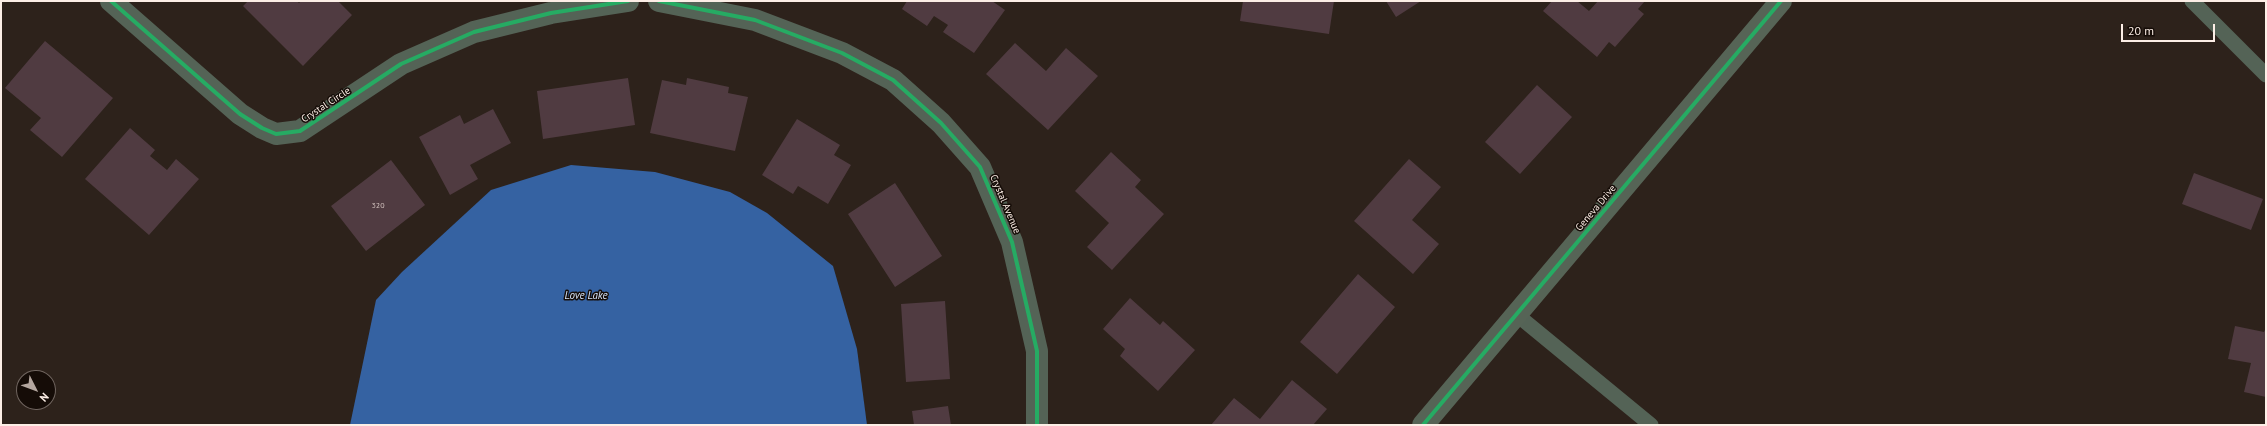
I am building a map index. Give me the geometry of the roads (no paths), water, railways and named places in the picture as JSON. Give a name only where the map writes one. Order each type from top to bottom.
[{"type":"main road","name":"Geneva Drive","points":[[1423,425],[1781,1]]},
{"type":"street","name":"Crystal Circle","points":[[111,1],[240,114],[262,128],[276,134],[300,131],[401,64],[474,32],[551,12],[628,1]]},
{"type":"street","name":"Crystal Avenue","points":[[659,1],[755,20],[842,53],[893,80],[940,123],[980,167],[1012,242],[1037,351],[1037,425]]},
{"type":"lane","points":[[2192,1],[2223,29],[2266,75]]},
{"type":"lane","points":[[1516,314],[1652,425]]},
{"type":"water","name":"Love Lake","points":[[571,165],[655,172],[730,192],[767,213],[833,266],[857,349],[867,425],[350,425],[376,300],[402,272],[491,190]]}]
